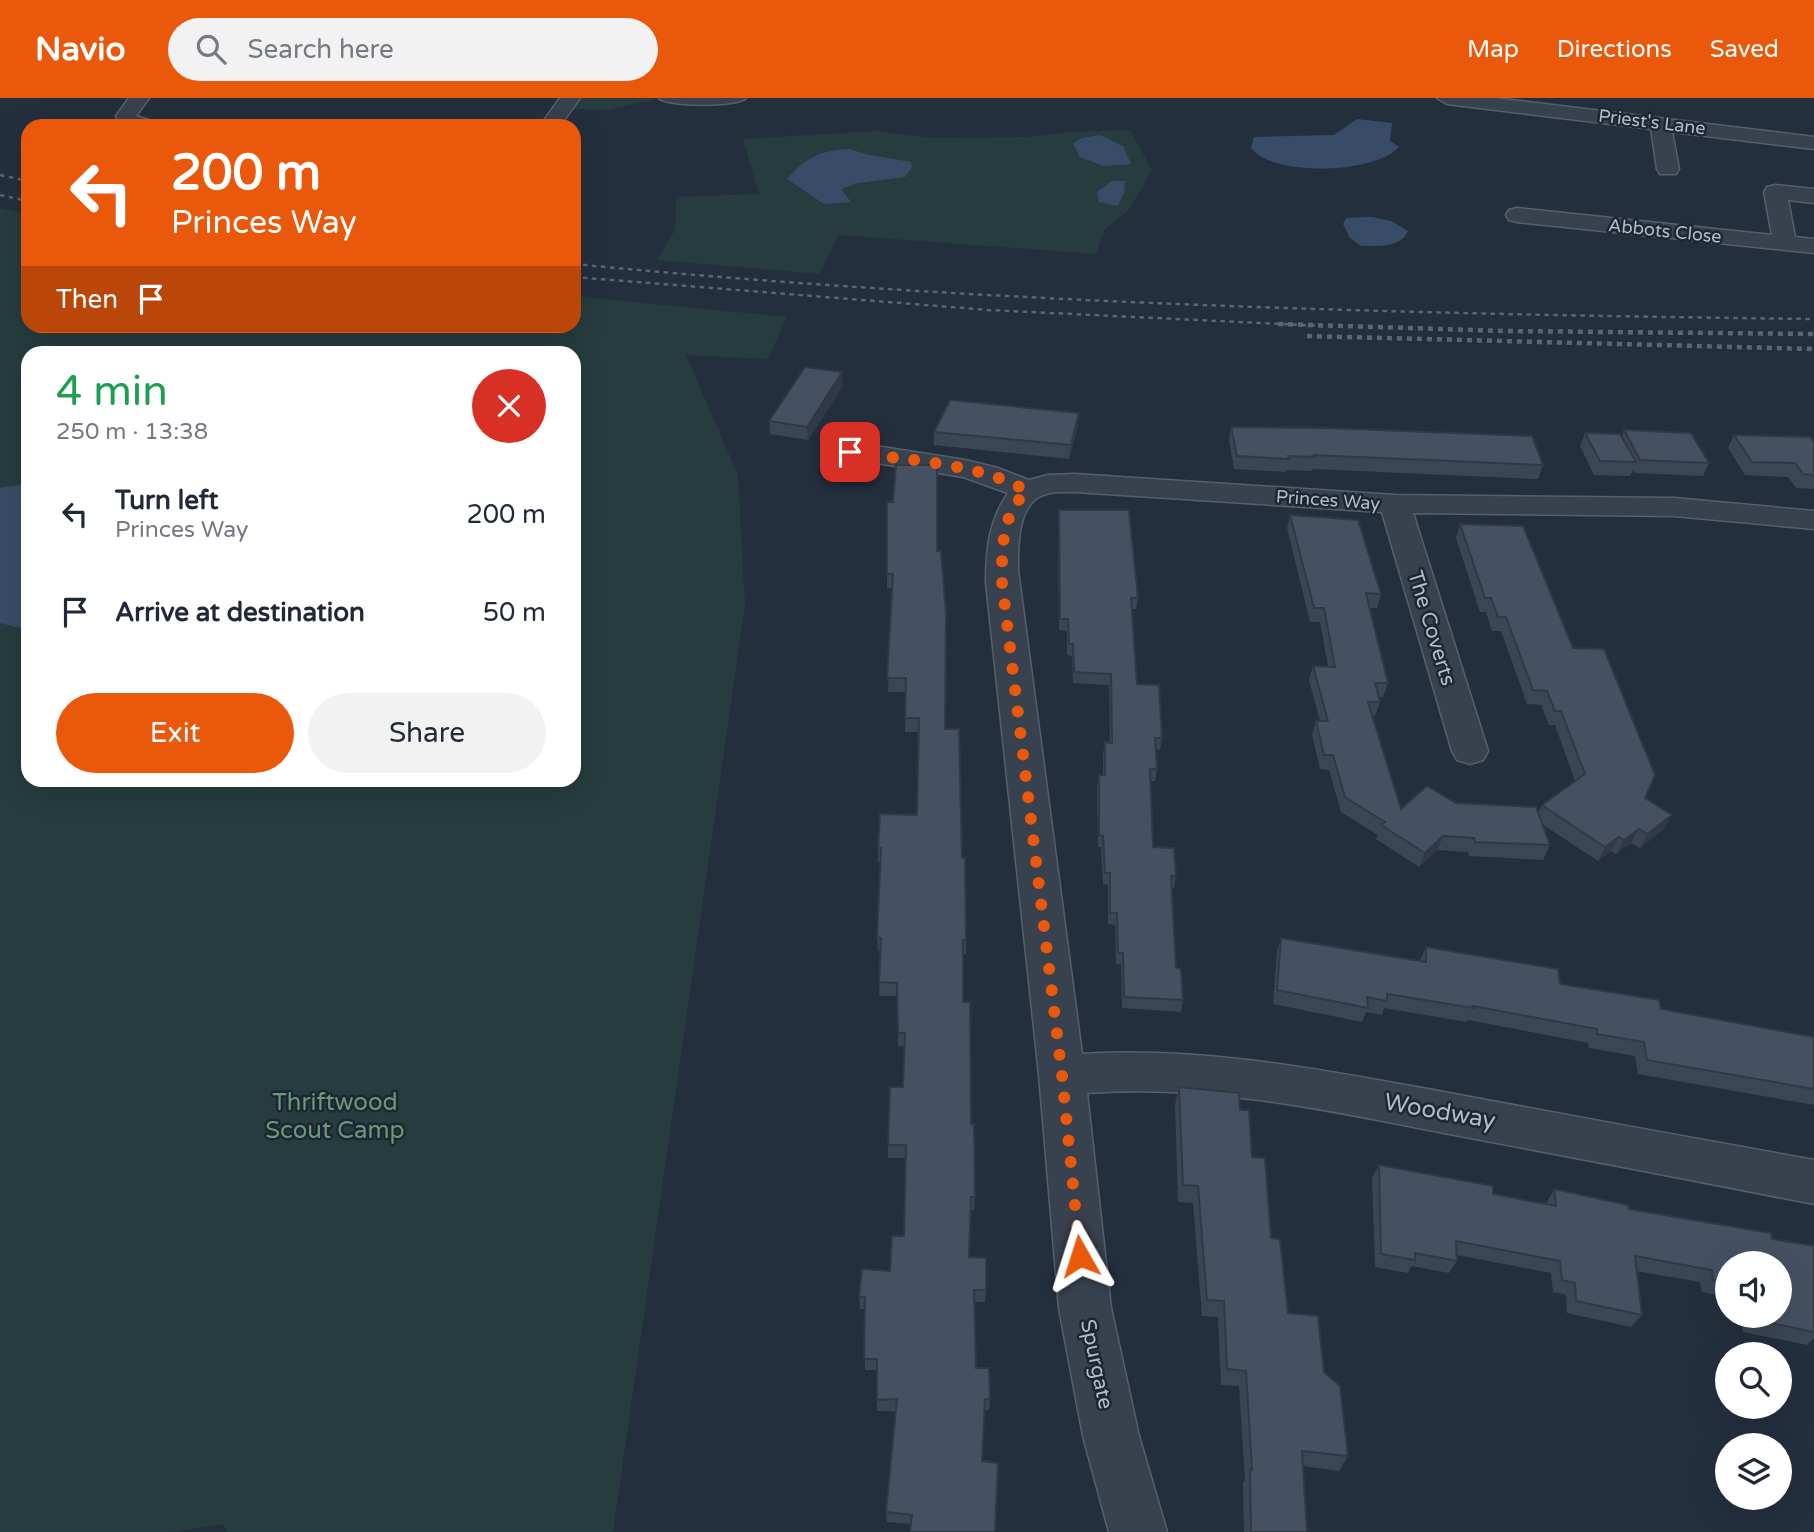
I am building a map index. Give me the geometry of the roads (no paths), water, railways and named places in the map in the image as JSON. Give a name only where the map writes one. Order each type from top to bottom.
[{"type":"street","points":[[128,119],[126,116],[139,98]]},
{"type":"street","points":[[555,119],[570,98]]},
{"type":"street","points":[[669,98],[736,98]]},
{"type":"street","name":"Priest's Lane","points":[[1447,98],[1814,143]]},
{"type":"street","points":[[1660,123],[1668,169]]},
{"type":"street","points":[[1785,243],[1775,192],[1814,196]]},
{"type":"street","name":"Abbots Close","points":[[1517,215],[1814,246]]},
{"type":"street","points":[[850,452],[985,473],[1009,480],[1027,491]]},
{"type":"street","name":"Princes Way","points":[[1027,491],[1048,484],[1075,483],[1395,504],[1674,507],[1814,520]]},
{"type":"street","name":"Spurgate","points":[[1027,491],[1016,501],[1008,517],[1002,550],[1002,582],[1062,1075],[1085,1308],[1111,1436],[1138,1532]]},
{"type":"street","name":"The Coverts","points":[[1395,504],[1470,751]]},
{"type":"street","name":"Woodway","points":[[1062,1075],[1119,1071],[1231,1076],[1377,1100],[1814,1182]]},
{"type":"water","points":[[1357,119],[1392,123],[1390,141],[1399,147],[1387,156],[1369,163],[1324,168],[1280,164],[1251,148],[1254,137],[1334,135]]},
{"type":"water","points":[[1100,135],[1123,146],[1131,164],[1103,166],[1080,157],[1073,143],[1082,138]]},
{"type":"water","points":[[850,149],[911,162],[912,167],[905,177],[857,183],[841,189],[851,202],[824,204],[787,179],[815,156]]},
{"type":"water","points":[[1112,181],[1125,181],[1124,193],[1118,206],[1099,202],[1097,192]]},
{"type":"water","points":[[1372,217],[1391,221],[1408,231],[1405,237],[1394,243],[1361,246],[1350,238],[1343,224],[1346,218]]},
{"type":"water","points":[[21,484],[21,628],[0,623],[0,488]]},
{"type":"railway","points":[[0,175],[21,180]]},
{"type":"railway","points":[[0,195],[21,200]]},
{"type":"railway","points":[[581,265],[884,289],[1193,305],[1814,319]]},
{"type":"railway","points":[[581,278],[988,310],[1287,324]]},
{"type":"railway","points":[[1278,324],[1287,324]]},
{"type":"railway","points":[[1287,324],[1505,331],[1814,334]]},
{"type":"railway","points":[[1287,324],[1323,326]]},
{"type":"railway","points":[[1307,336],[1814,349]]},
{"type":"park label","name":"Thriftwood Scout Camp","points":[[335,1116]]}]
